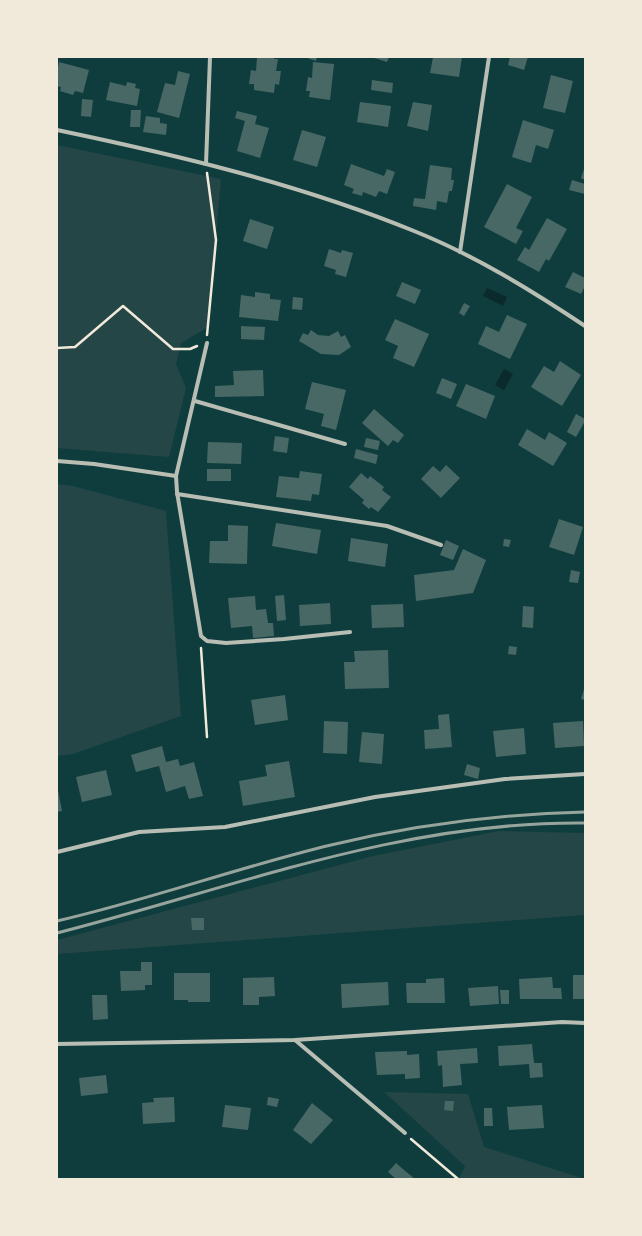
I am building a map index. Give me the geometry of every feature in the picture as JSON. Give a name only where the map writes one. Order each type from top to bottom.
[{"type":"street","points":[[206,164],[210,57]]},
{"type":"street","points":[[460,252],[489,57]]},
{"type":"street","points":[[57,130],[206,164],[319,196],[414,231],[460,252],[533,292],[585,326]]},
{"type":"street","points":[[207,343],[195,401],[176,476],[177,494],[201,636],[207,641],[226,643],[350,632]]},
{"type":"street","points":[[195,401],[345,444]]},
{"type":"street","points":[[57,461],[94,464],[176,476]]},
{"type":"street","points":[[177,494],[387,526],[441,544]]},
{"type":"street","points":[[57,852],[138,832],[225,826],[375,797],[505,779],[585,774]]},
{"type":"street","points":[[58,1044],[295,1040],[562,1022],[585,1023]]},
{"type":"street","points":[[295,1040],[405,1134]]},
{"type":"path","points":[[57,348],[75,347],[123,306],[173,349],[190,349],[207,343],[216,240],[206,164]]},
{"type":"path","points":[[201,636],[207,737]]},
{"type":"path","points":[[405,1134],[458,1179]]},
{"type":"shaded area","points":[[57,145],[221,179],[208,327],[181,343],[176,364],[186,388],[169,457],[57,448]]},
{"type":"shaded area","points":[[487,288],[507,297],[503,306],[483,296]]},
{"type":"shaded area","points":[[504,369],[513,374],[504,390],[495,385]]},
{"type":"shaded area","points":[[57,484],[73,486],[166,511],[181,716],[73,754],[57,756]]},
{"type":"shaded area","points":[[499,831],[585,833],[585,915],[57,954],[57,940],[373,856]]},
{"type":"shaded area","points":[[384,1092],[468,1094],[484,1147],[585,1179],[459,1179],[465,1166]]},
{"type":"building","points":[[257,57],[274,57],[274,59],[278,59],[276,71],[281,71],[279,85],[275,84],[274,93],[254,90],[254,84],[249,84],[251,70],[256,71]]},
{"type":"building","points":[[304,57],[317,57],[316,61]]},
{"type":"building","points":[[371,57],[389,57],[387,62]]},
{"type":"building","points":[[433,57],[462,57],[459,77],[430,73]]},
{"type":"building","points":[[510,57],[528,57],[524,70],[508,65]]},
{"type":"building","points":[[59,62],[89,70],[83,93],[75,91],[73,95],[60,91],[61,87],[57,86]]},
{"type":"building","points":[[313,62],[334,64],[330,100],[309,97],[310,91],[306,91],[308,77],[312,78]]},
{"type":"building","points":[[178,71],[190,74],[179,118],[157,112],[165,83],[175,85]]},
{"type":"building","points":[[551,75],[573,81],[565,113],[543,108]]},
{"type":"building","points":[[372,80],[393,83],[392,93],[371,90]]},
{"type":"building","points":[[110,82],[126,86],[127,82],[136,84],[135,88],[140,89],[137,106],[106,100]]},
{"type":"building","points":[[82,99],[93,100],[91,117],[81,116]]},
{"type":"building","points":[[360,102],[391,106],[388,127],[357,122]]},
{"type":"building","points":[[413,102],[432,105],[428,131],[407,126]]},
{"type":"building","points":[[131,110],[141,110],[140,127],[130,127]]},
{"type":"building","points":[[237,111],[257,116],[255,124],[269,128],[260,158],[237,151],[245,121],[235,118]]},
{"type":"building","points":[[146,116],[160,118],[160,123],[167,124],[166,135],[143,132]]},
{"type":"building","points":[[523,120],[554,130],[548,149],[536,145],[531,163],[512,157]]},
{"type":"building","points":[[302,130],[326,137],[317,167],[293,160]]},
{"type":"building","points":[[351,164],[384,176],[387,169],[395,172],[387,194],[379,191],[376,197],[363,192],[362,196],[352,193],[354,189],[344,185]]},
{"type":"building","points":[[430,165],[452,168],[451,180],[454,180],[452,191],[449,191],[447,203],[437,201],[436,210],[413,206],[414,198],[425,199]]},
{"type":"building","points":[[585,166],[585,180],[581,178]]},
{"type":"building","points":[[572,180],[585,184],[585,194],[569,190]]},
{"type":"building","points":[[507,184],[532,197],[516,228],[523,231],[516,244],[484,227]]},
{"type":"building","points":[[547,218],[567,229],[549,261],[546,259],[539,272],[517,260],[525,247],[529,250]]},
{"type":"building","points":[[250,219],[274,227],[267,249],[243,241]]},
{"type":"building","points":[[329,249],[341,253],[342,250],[353,253],[346,277],[335,274],[336,270],[324,266]]},
{"type":"building","points":[[573,272],[585,278],[585,286],[581,294],[565,287]]},
{"type":"building","points":[[402,282],[421,290],[415,304],[396,296]]},
{"type":"building","points":[[255,292],[270,294],[270,299],[281,300],[278,321],[239,317],[241,295],[255,297]]},
{"type":"building","points":[[293,297],[303,298],[302,310],[292,309]]},
{"type":"building","points":[[464,303],[470,306],[464,316],[459,313]]},
{"type":"building","points":[[507,315],[527,324],[510,359],[478,344],[486,326],[499,332]]},
{"type":"building","points":[[395,319],[429,334],[414,367],[393,358],[398,346],[385,340]]},
{"type":"building","points":[[241,326],[265,327],[264,340],[241,339]]},
{"type":"building","points":[[311,330],[318,335],[329,336],[338,331],[341,337],[345,335],[351,347],[339,355],[321,354],[299,341],[303,333],[308,335]]},
{"type":"building","points":[[560,361],[581,375],[562,406],[531,387],[544,366],[554,372]]},
{"type":"building","points":[[263,370],[264,396],[215,397],[215,386],[234,385],[233,371]]},
{"type":"building","points":[[442,378],[457,384],[451,399],[436,393]]},
{"type":"building","points":[[312,382],[346,390],[336,430],[321,426],[324,414],[305,409]]},
{"type":"building","points":[[466,384],[495,396],[486,419],[456,406]]},
{"type":"building","points":[[374,409],[404,435],[398,443],[393,440],[388,446],[362,423]]},
{"type":"building","points":[[576,414],[585,419],[585,421],[576,437],[567,432]]},
{"type":"building","points":[[527,429],[545,440],[549,432],[567,443],[553,466],[518,445]]},
{"type":"building","points":[[275,436],[289,438],[287,453],[273,451]]},
{"type":"building","points":[[366,438],[380,441],[378,450],[364,447]]},
{"type":"building","points":[[208,442],[242,443],[241,464],[207,463]]},
{"type":"building","points":[[356,449],[378,455],[376,464],[354,458]]},
{"type":"building","points":[[446,465],[460,478],[441,498],[421,479],[433,466],[440,472]]},
{"type":"building","points":[[207,469],[231,469],[231,481],[207,481]]},
{"type":"building","points":[[300,471],[322,474],[319,495],[312,494],[311,501],[276,497],[279,476],[299,478]]},
{"type":"building","points":[[361,473],[368,479],[370,476],[384,487],[382,490],[391,497],[378,512],[371,507],[369,509],[362,503],[364,500],[349,487]]},
{"type":"building","points":[[559,519],[583,527],[574,555],[549,547]]},
{"type":"building","points":[[276,523],[321,530],[317,554],[272,546]]},
{"type":"building","points":[[228,525],[248,526],[247,564],[209,563],[210,541],[228,541]]},
{"type":"building","points":[[351,538],[388,544],[385,567],[348,561]]},
{"type":"building","points":[[504,539],[511,540],[509,547],[503,546]]},
{"type":"building","points":[[446,540],[459,546],[453,560],[440,555]]},
{"type":"building","points":[[463,549],[486,560],[473,593],[416,601],[414,575],[454,570]]},
{"type":"building","points":[[571,570],[580,572],[578,583],[569,582]]},
{"type":"building","points":[[284,595],[286,620],[277,621],[275,596]]},
{"type":"building","points":[[255,596],[256,610],[266,609],[268,623],[273,623],[274,636],[253,638],[252,626],[231,628],[228,598]]},
{"type":"building","points":[[330,603],[331,624],[300,626],[299,605]]},
{"type":"building","points":[[403,604],[404,627],[372,628],[371,605]]},
{"type":"building","points":[[523,606],[534,607],[533,628],[522,627]]},
{"type":"building","points":[[509,646],[517,647],[516,655],[508,654]]},
{"type":"building","points":[[388,650],[389,688],[345,689],[344,662],[355,662],[354,651]]},
{"type":"building","points":[[585,686],[585,700],[581,699]]},
{"type":"building","points":[[285,695],[288,720],[255,725],[251,700]]},
{"type":"building","points":[[449,714],[452,747],[425,749],[424,730],[439,729],[438,715]]},
{"type":"building","points":[[324,721],[348,722],[347,754],[323,753]]},
{"type":"building","points":[[583,721],[584,746],[555,748],[553,723]]},
{"type":"building","points":[[524,728],[526,754],[496,757],[493,731]]},
{"type":"building","points":[[362,732],[384,734],[382,764],[359,762]]},
{"type":"building","points":[[162,746],[166,762],[178,759],[180,766],[194,762],[203,796],[189,799],[185,786],[166,792],[159,766],[136,772],[131,755]]},
{"type":"building","points":[[289,761],[295,797],[243,806],[239,781],[267,776],[265,765]]},
{"type":"building","points":[[467,764],[480,768],[478,779],[464,775]]},
{"type":"building","points":[[106,770],[112,795],[82,802],[76,777]]},
{"type":"building","points":[[57,785],[62,811],[57,812]]},
{"type":"building","points":[[191,918],[204,918],[204,930],[192,930]]},
{"type":"building","points":[[141,962],[152,962],[152,985],[145,985],[145,990],[121,991],[120,971],[141,971]]},
{"type":"building","points":[[174,973],[210,973],[210,1002],[188,1002],[188,1000],[174,1000]]},
{"type":"building","points":[[573,975],[585,975],[585,999],[573,999]]},
{"type":"building","points":[[274,977],[275,996],[259,997],[259,1005],[243,1005],[243,978]]},
{"type":"building","points":[[552,977],[553,988],[561,988],[562,999],[520,999],[519,979]]},
{"type":"building","points":[[444,978],[445,1003],[407,1003],[406,983],[426,983],[426,979]]},
{"type":"building","points":[[388,982],[389,1005],[342,1008],[341,984]]},
{"type":"building","points":[[498,986],[499,1004],[470,1006],[468,988]]},
{"type":"building","points":[[500,990],[509,990],[509,1004],[501,1004]]},
{"type":"building","points":[[92,995],[107,995],[108,1019],[93,1020]]},
{"type":"building","points":[[532,1044],[534,1063],[542,1063],[543,1077],[530,1078],[529,1064],[499,1066],[498,1046]]},
{"type":"building","points":[[477,1048],[478,1063],[460,1064],[462,1085],[443,1087],[442,1065],[438,1066],[437,1051]]},
{"type":"building","points":[[407,1051],[407,1055],[419,1054],[420,1078],[405,1079],[405,1074],[377,1075],[375,1052]]},
{"type":"building","points":[[106,1075],[108,1093],[81,1096],[79,1078]]},
{"type":"building","points":[[174,1097],[175,1122],[143,1124],[142,1103],[154,1102],[153,1098]]},
{"type":"building","points":[[268,1097],[279,1099],[277,1107],[267,1105]]},
{"type":"building","points":[[445,1101],[454,1101],[453,1111],[444,1110]]},
{"type":"building","points":[[312,1103],[333,1120],[311,1144],[293,1130]]},
{"type":"building","points":[[225,1105],[251,1108],[248,1130],[222,1127]]},
{"type":"building","points":[[542,1105],[544,1128],[509,1130],[507,1107]]},
{"type":"building","points":[[484,1108],[492,1108],[493,1126],[484,1126]]},
{"type":"building","points":[[396,1163],[415,1179],[396,1179],[388,1172]]},
{"type":"railway","points":[[57,921],[91,913],[262,863],[362,838],[425,826],[489,818],[585,812]]},
{"type":"railway","points":[[57,933],[318,860],[383,845],[449,833],[516,825],[585,823]]}]
